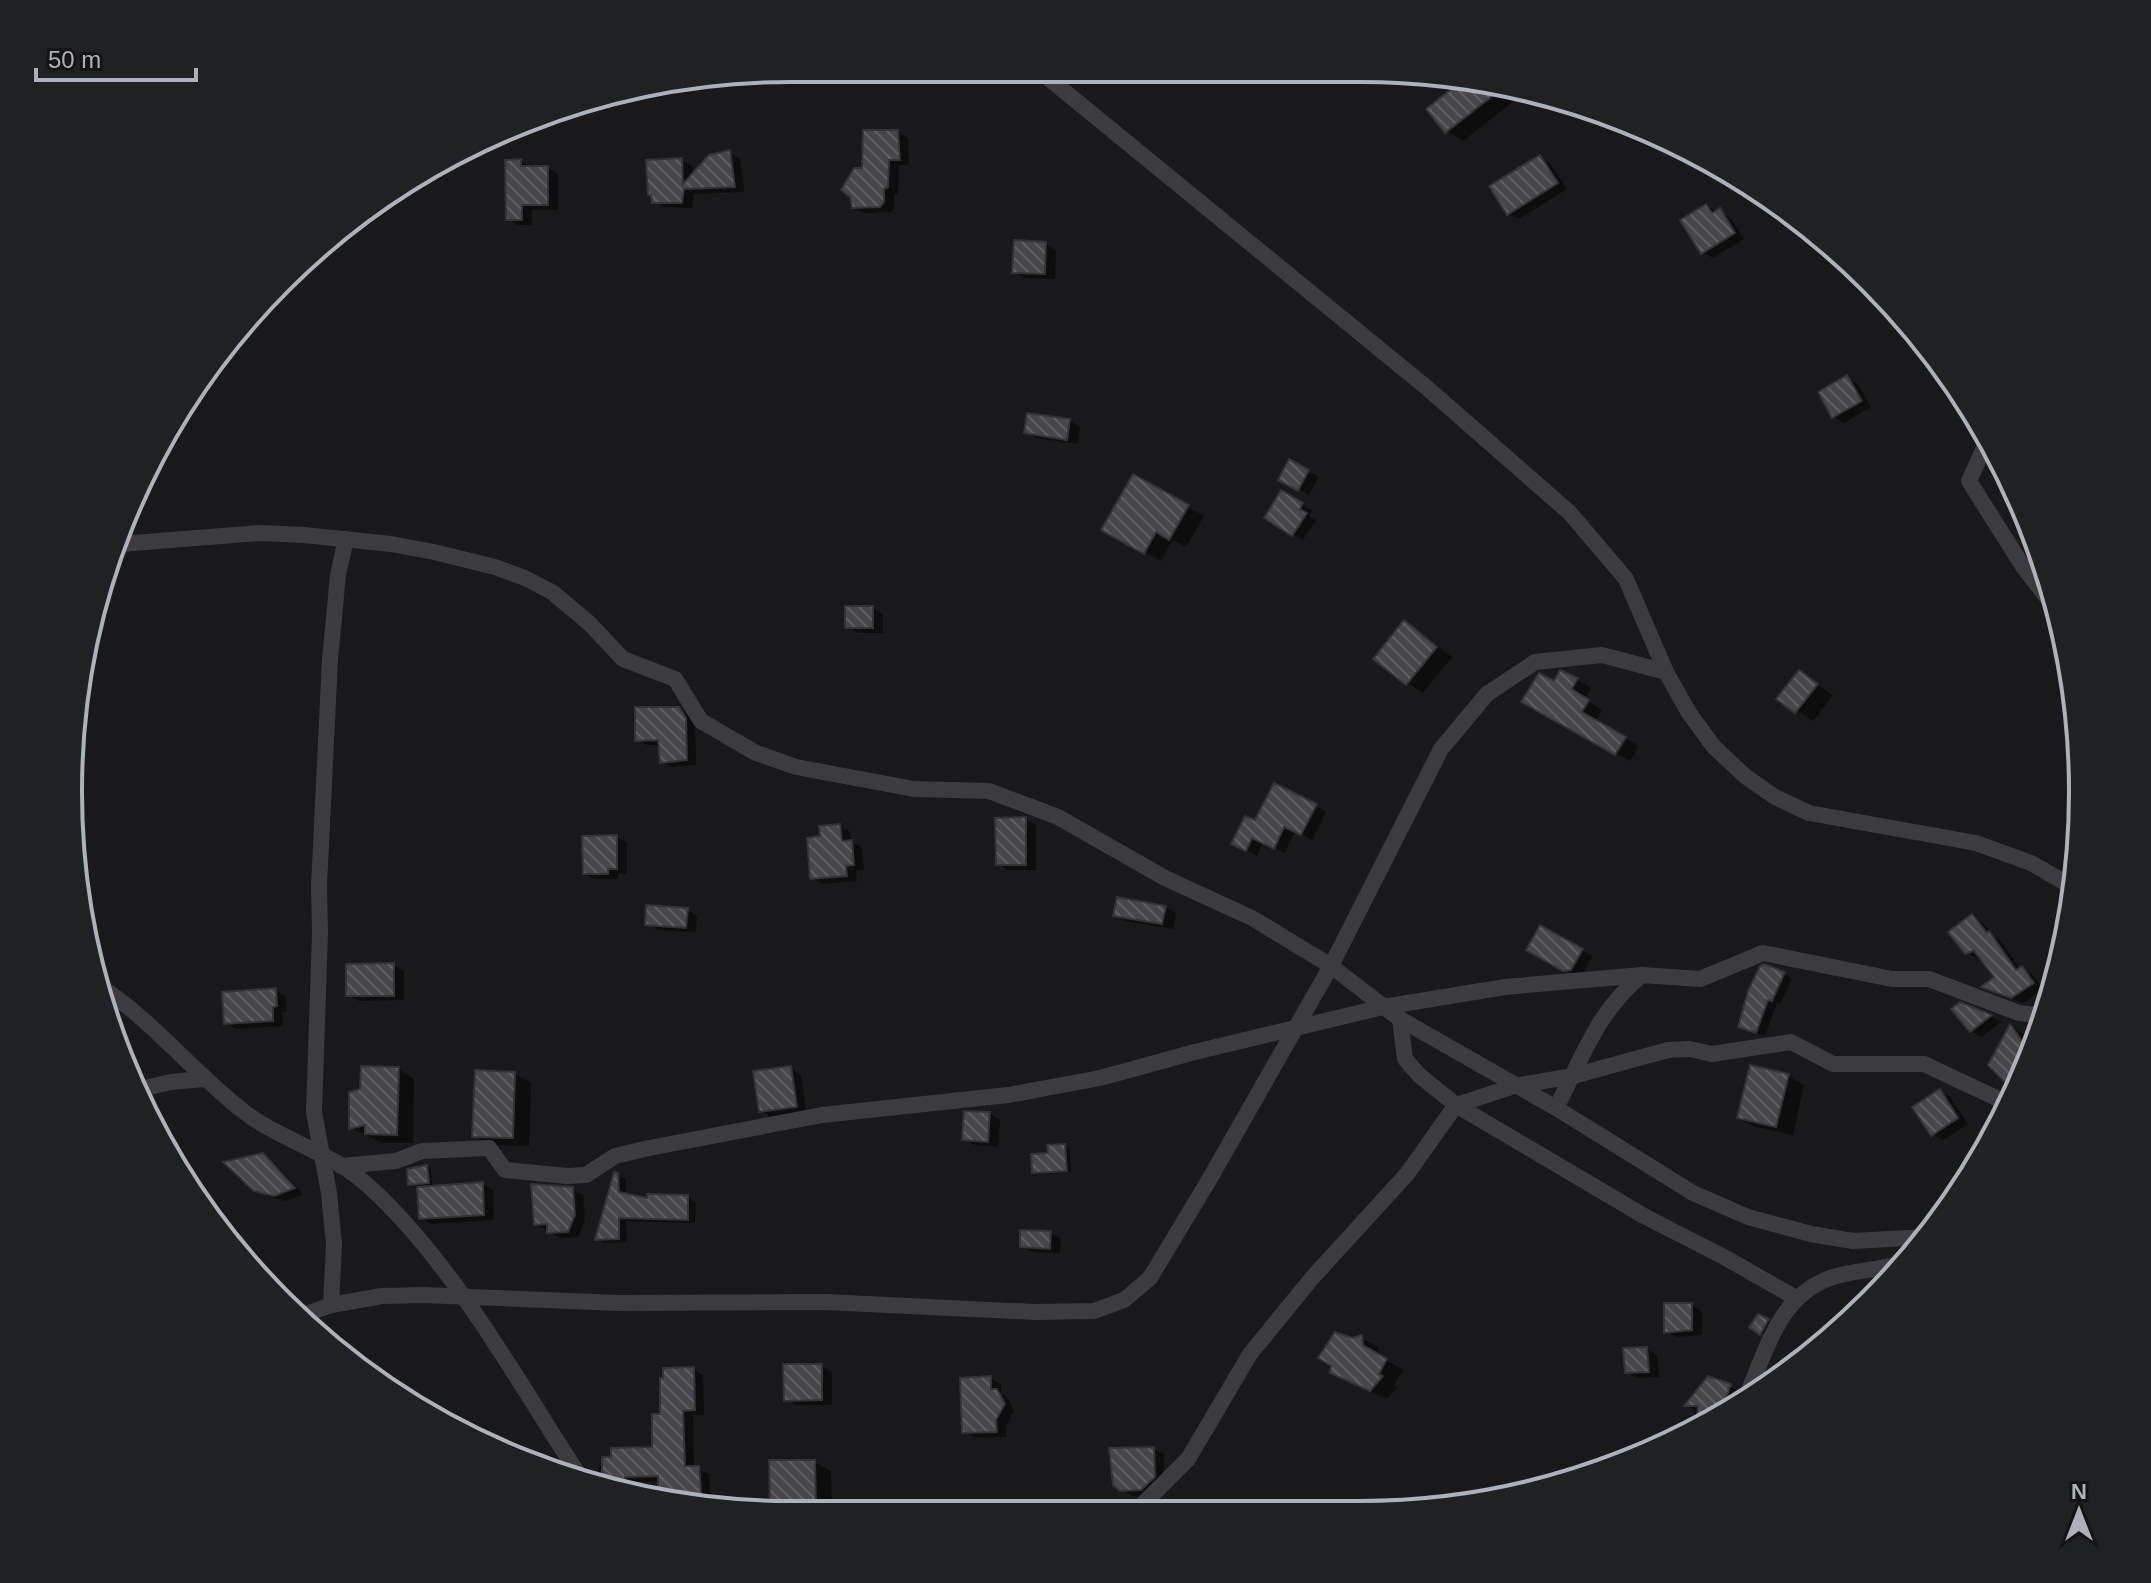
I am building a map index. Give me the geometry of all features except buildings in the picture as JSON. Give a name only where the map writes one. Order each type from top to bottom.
[{"type":"street","points":[[1053,82],[1426,387],[1570,513],[1626,579],[1666,672],[1689,713],[1714,747],[1745,776],[1775,797],[1809,813],[1976,843],[2031,863],[2063,882]]},
{"type":"street","points":[[1982,452],[1969,481],[2038,586]]},
{"type":"street","points":[[127,544],[260,533],[346,539],[434,552],[525,578],[561,600],[589,623],[623,659],[675,679],[701,721],[756,753],[796,767],[914,789],[989,791],[1058,817],[1165,878],[1252,918],[1331,966],[1400,1019],[1556,1108],[1693,1193],[1785,1229],[1853,1241],[1910,1238]]},
{"type":"street","points":[[331,1305],[334,1245],[329,1193],[314,1112],[319,886],[330,660],[338,575],[346,539]]},
{"type":"street","points":[[311,1312],[331,1305],[382,1296],[619,1303],[825,1302],[1035,1312],[1094,1311],[1124,1300],[1150,1278],[1209,1180],[1331,966],[1441,749],[1487,694],[1535,662],[1602,655],[1666,672]]},
{"type":"street","points":[[341,1166],[396,1161],[422,1151],[489,1148],[505,1170],[577,1177],[586,1175],[615,1156],[703,1136],[822,1115],[1008,1095],[1070,1084],[1383,1007],[1505,987],[1642,975],[1700,979],[1763,953],[1892,979],[1929,979],[2019,1013],[2033,1014]]},
{"type":"street","points":[[1556,1108],[1600,1020],[1642,975]]},
{"type":"street","points":[[113,996],[150,1025],[204,1079],[246,1114],[281,1136],[321,1154],[369,1187],[411,1230],[463,1298],[573,1466]]},
{"type":"street","points":[[1400,1019],[1405,1059],[1419,1075],[1456,1105],[1644,1216],[1796,1298]]},
{"type":"street","points":[[1146,1501],[1188,1459],[1250,1354],[1312,1278],[1407,1174],[1456,1105],[1515,1086],[1573,1076],[1668,1050],[1690,1049],[1712,1054],[1791,1042],[1833,1064],[1924,1064],[1999,1099]]},
{"type":"street","points":[[147,1087],[204,1079]]},
{"type":"street","points":[[1752,1382],[1780,1318],[1796,1298],[1831,1277],[1884,1269]]}]
